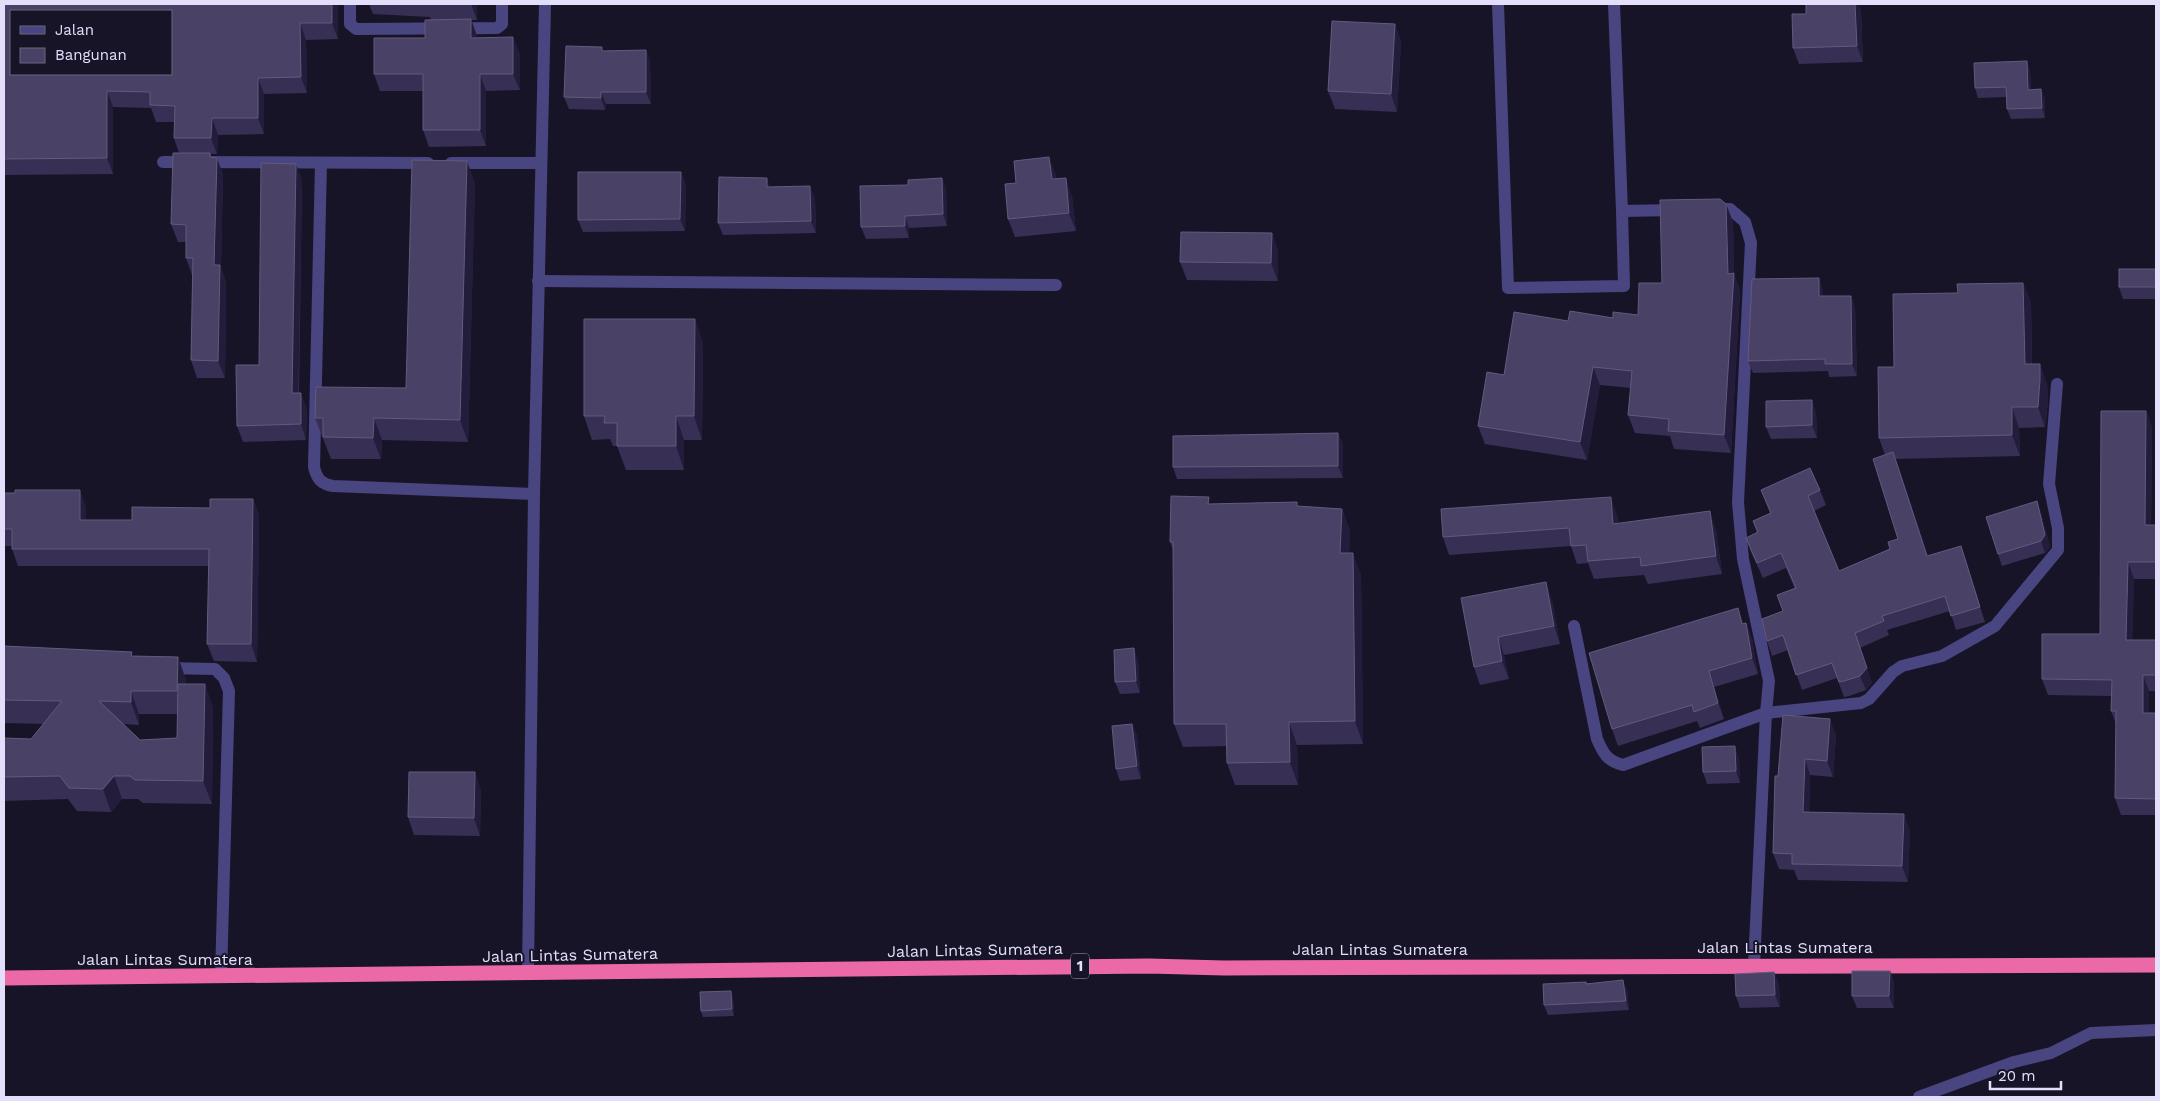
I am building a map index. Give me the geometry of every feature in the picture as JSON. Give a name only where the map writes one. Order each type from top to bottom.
[{"type":"highway","name":"Jalan Lintas Sumatera","points":[[4,978],[1149,966],[1224,968],[2156,964]]},
{"type":"street","points":[[350,4],[350,24],[356,29],[435,30],[497,28],[502,24],[502,4]]},
{"type":"street","points":[[528,973],[534,494],[545,4]]},
{"type":"street","points":[[1498,4],[1508,288],[1624,286],[1614,4]]},
{"type":"street","points":[[163,162],[541,164]]},
{"type":"street","points":[[321,162],[314,467],[316,477],[324,485],[334,486],[534,494]]},
{"type":"street","points":[[1622,211],[1730,209],[1746,222],[1751,243],[1738,502],[1743,559],[1769,681],[1754,965]]},
{"type":"street","points":[[538,280],[1056,285]]},
{"type":"street","points":[[1574,626],[1597,739],[1604,755],[1612,762],[1623,765],[1766,712],[1861,703],[1869,699],[1893,672],[1902,666],[1942,656],[1996,626],[2014,607],[2058,550],[2058,528],[2049,484],[2057,384]]},
{"type":"street","points":[[157,667],[215,669],[224,678],[230,691],[221,976]]},
{"type":"street","points":[[1919,1097],[2005,1065],[2051,1053],[2091,1033],[2156,1030]]},
{"type":"building","points":[[4,4],[332,4],[332,23],[300,23],[301,77],[258,78],[258,118],[212,118],[211,138],[174,138],[175,106],[150,105],[150,92],[107,91],[107,158],[4,159]]},
{"type":"building","points":[[1806,4],[1855,4],[1857,46],[1793,48],[1792,14],[1806,14]]},
{"type":"building","points":[[471,19],[471,38],[513,37],[513,74],[480,74],[480,130],[423,130],[423,74],[374,74],[374,38],[425,38],[425,20]]},
{"type":"building","points":[[1332,21],[1395,24],[1391,94],[1328,91]]},
{"type":"building","points":[[566,46],[602,47],[602,51],[646,50],[646,92],[601,92],[601,98],[564,97]]},
{"type":"building","points":[[2027,61],[2028,90],[2041,89],[2042,108],[2007,109],[2006,87],[1975,88],[1974,63]]},
{"type":"building","points":[[173,153],[210,153],[210,157],[217,158],[214,265],[220,265],[218,361],[191,360],[193,258],[186,258],[186,225],[171,224]]},
{"type":"building","points":[[1049,157],[1052,179],[1066,178],[1069,213],[1008,219],[1005,184],[1016,183],[1014,161]]},
{"type":"building","points":[[412,160],[467,161],[460,420],[374,418],[373,438],[323,437],[323,418],[315,418],[316,387],[406,388]]},
{"type":"building","points":[[261,163],[296,164],[292,393],[301,393],[301,424],[237,426],[236,365],[259,365]]},
{"type":"building","points":[[578,172],[681,172],[680,219],[578,220]]},
{"type":"building","points":[[719,177],[767,178],[767,187],[810,186],[811,221],[718,223]]},
{"type":"building","points":[[942,178],[943,214],[905,216],[905,226],[861,227],[860,186],[908,185],[908,180]]},
{"type":"building","points":[[1720,199],[1726,204],[1728,274],[1734,273],[1724,435],[1668,431],[1669,419],[1628,415],[1632,371],[1593,367],[1580,442],[1478,426],[1487,372],[1504,375],[1514,312],[1568,321],[1570,311],[1613,318],[1613,312],[1638,315],[1639,283],[1662,283],[1660,200]]},
{"type":"building","points":[[1181,232],[1272,233],[1271,263],[1180,262]]},
{"type":"building","points":[[2119,269],[2156,269],[2156,287],[2119,287]]},
{"type":"building","points":[[1819,278],[1819,296],[1851,296],[1852,364],[1825,364],[1825,359],[1748,361],[1752,279]]},
{"type":"building","points":[[2023,283],[2025,364],[2040,364],[2040,380],[2038,407],[2012,407],[2012,435],[1879,438],[1878,367],[1894,367],[1893,294],[1958,293],[1957,284]]},
{"type":"building","points":[[584,319],[695,319],[694,416],[676,416],[676,446],[617,446],[617,423],[604,423],[605,416],[584,416]]},
{"type":"building","points":[[1812,400],[1812,425],[1766,427],[1766,401]]},
{"type":"building","points":[[2101,411],[2146,411],[2145,525],[2156,525],[2156,562],[2128,562],[2126,640],[2156,640],[2156,675],[2143,675],[2143,713],[2156,713],[2156,799],[2115,798],[2116,711],[2111,711],[2112,680],[2042,679],[2042,634],[2100,634]]},
{"type":"building","points":[[1338,433],[1338,466],[1173,467],[1173,436]]},
{"type":"building","points":[[1893,452],[1927,556],[1961,546],[1980,607],[1951,616],[1945,596],[1882,616],[1884,621],[1855,633],[1867,668],[1860,676],[1839,682],[1832,663],[1796,675],[1783,635],[1767,641],[1762,619],[1783,611],[1777,595],[1796,588],[1781,553],[1757,563],[1746,538],[1758,532],[1753,521],[1771,513],[1761,490],[1810,468],[1820,490],[1808,496],[1839,571],[1890,549],[1888,542],[1898,539],[1873,459]]},
{"type":"building","points":[[15,490],[80,490],[80,520],[132,520],[132,507],[210,508],[210,499],[253,499],[251,644],[207,644],[209,549],[12,549],[12,529],[4,529],[4,493],[15,493]]},
{"type":"building","points":[[1171,496],[1209,497],[1208,504],[1297,502],[1297,506],[1342,509],[1340,553],[1353,553],[1355,721],[1289,722],[1290,762],[1227,763],[1226,724],[1174,724],[1173,542],[1170,542]]},
{"type":"building","points":[[1611,497],[1613,524],[1710,511],[1716,556],[1641,566],[1640,557],[1588,561],[1586,545],[1571,546],[1569,528],[1443,537],[1441,509]]},
{"type":"building","points":[[2037,501],[2045,535],[2041,541],[1998,554],[1986,517]]},
{"type":"building","points":[[1546,582],[1554,626],[1498,637],[1502,661],[1474,667],[1461,598]]},
{"type":"building","points":[[1738,608],[1742,624],[1746,623],[1752,658],[1709,671],[1718,703],[1694,712],[1692,705],[1612,729],[1589,653]]},
{"type":"building","points":[[4,646],[132,652],[131,656],[178,657],[177,691],[131,691],[131,702],[99,701],[140,740],[177,738],[178,684],[205,684],[203,781],[135,780],[130,776],[114,776],[103,789],[69,788],[60,776],[4,777],[4,738],[31,739],[62,701],[4,700]]},
{"type":"building","points":[[1134,648],[1136,681],[1115,682],[1114,650]]},
{"type":"building","points":[[1783,715],[1830,719],[1827,761],[1805,759],[1803,812],[1904,814],[1902,866],[1792,864],[1792,854],[1773,853],[1775,776],[1778,776]]},
{"type":"building","points":[[1132,724],[1137,766],[1116,769],[1112,726]]},
{"type":"building","points":[[1735,746],[1736,771],[1703,772],[1702,747]]},
{"type":"building","points":[[409,772],[475,772],[474,818],[408,817]]},
{"type":"building","points":[[1852,971],[1890,971],[1889,996],[1852,996]]},
{"type":"building","points":[[1774,972],[1775,995],[1736,996],[1735,974]]},
{"type":"building","points":[[1623,980],[1626,1001],[1544,1005],[1543,984],[1586,982],[1586,984]]},
{"type":"building","points":[[731,991],[732,1009],[701,1011],[700,992]]}]
